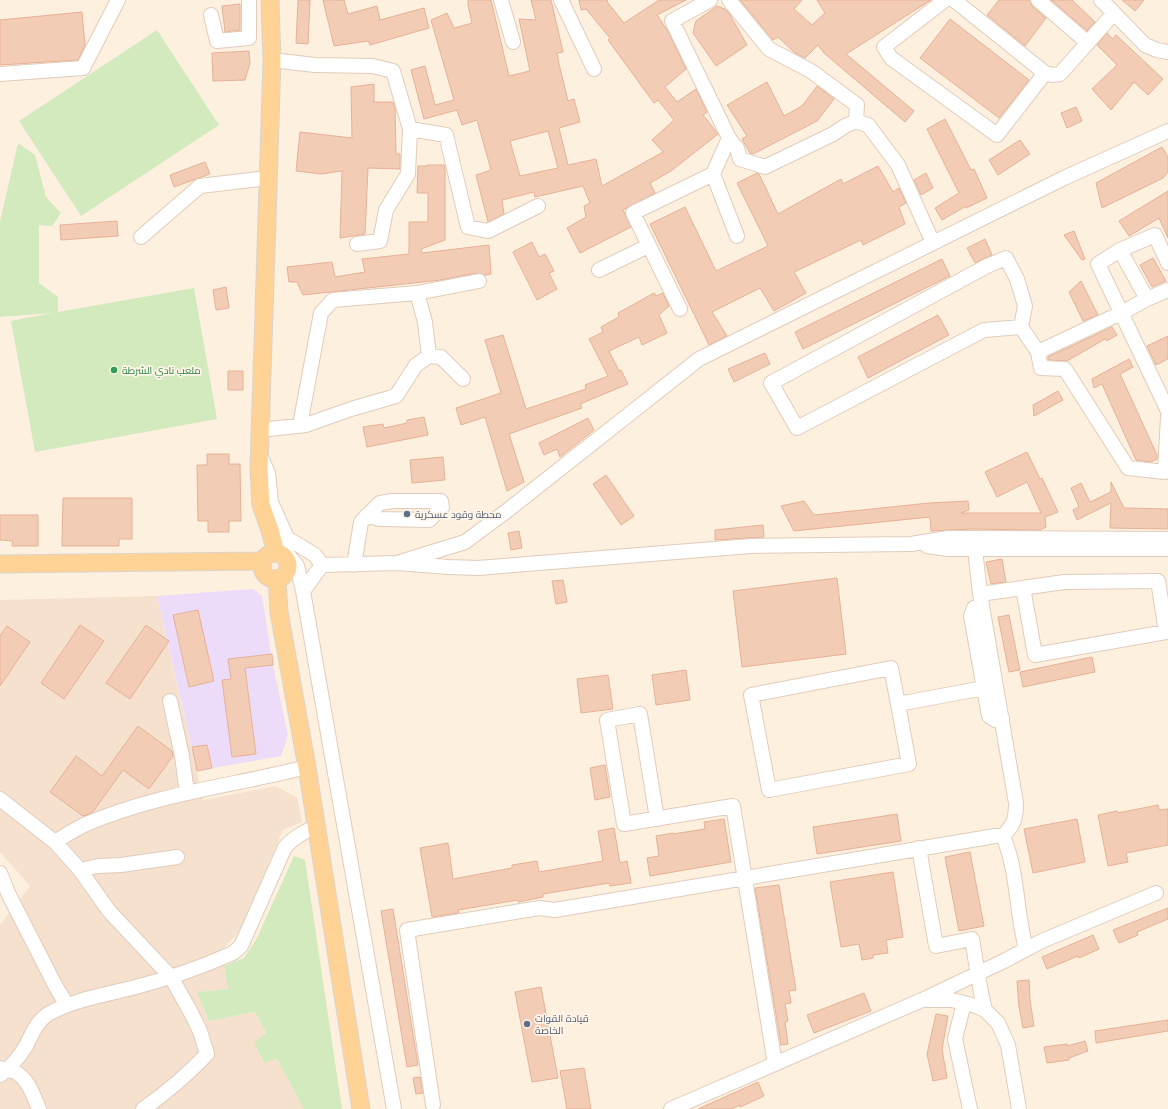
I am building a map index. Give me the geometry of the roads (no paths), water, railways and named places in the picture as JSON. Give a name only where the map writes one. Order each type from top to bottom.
[{"type":"main road","points":[[0,564],[276,555],[285,558],[287,568],[284,575],[277,579],[270,578],[265,574],[276,555],[270,530],[261,505],[260,430],[272,60],[272,0]]},
{"type":"main road","points":[[0,576],[276,555]]},
{"type":"main road","points":[[277,579],[278,612],[317,826],[361,1109]]},
{"type":"street","points":[[106,0],[105,2],[119,0]]},
{"type":"street","points":[[0,74],[82,68],[119,0]]},
{"type":"street","points":[[211,15],[217,41],[249,38],[249,0]]},
{"type":"street","points":[[501,0],[513,42]]},
{"type":"street","points":[[562,0],[594,69]]},
{"type":"street","points":[[710,0],[672,21],[729,138],[737,148],[740,159],[765,168],[856,121],[868,125],[898,165],[932,243]]},
{"type":"street","points":[[729,0],[769,49],[811,71],[857,105],[856,121]]},
{"type":"street","points":[[1038,0],[1088,43]]},
{"type":"street","points":[[1101,0],[1146,45],[1157,50],[1168,52]]},
{"type":"street","points":[[1046,73],[997,135],[891,58],[884,47],[954,1],[1046,73],[1052,75],[1060,74],[1114,13]]},
{"type":"street","points":[[272,60],[315,65],[373,66],[393,71],[410,129],[408,174],[386,210],[380,240],[357,244]]},
{"type":"street","points":[[410,129],[446,135],[468,227],[488,231],[538,206]]},
{"type":"street","points":[[397,564],[465,542],[508,510],[699,359],[1064,178],[1168,131]]},
{"type":"street","points":[[680,309],[633,213],[713,174],[729,138]]},
{"type":"street","points":[[713,174],[737,236]]},
{"type":"street","points":[[141,237],[200,186],[268,178]]},
{"type":"street","points":[[1168,263],[1155,235],[1120,250],[1098,264],[1168,411]]},
{"type":"street","points":[[599,270],[648,246]]},
{"type":"street","points":[[1120,250],[1147,299]]},
{"type":"street","points":[[1021,328],[984,330],[797,428],[771,383],[987,266],[1006,258],[1017,279],[1025,306],[1021,328],[1038,352],[1041,368],[1065,369],[1128,468],[1166,471],[1168,416]]},
{"type":"street","points":[[300,425],[321,313],[334,300],[417,293],[479,281]]},
{"type":"street","points":[[1038,352],[1168,290]]},
{"type":"street","points":[[417,293],[425,322],[429,356]]},
{"type":"street","points":[[260,430],[306,425],[351,409],[396,396],[416,365],[429,356],[441,357],[463,379]]},
{"type":"street","points":[[354,565],[361,522],[366,516]]},
{"type":"street","points":[[911,544],[948,538],[1168,538]]},
{"type":"street","points":[[322,565],[397,564],[478,568],[752,546],[911,544],[948,549],[1168,549]]},
{"type":"street","points":[[975,549],[981,600],[1016,803],[1016,815],[1013,824],[1003,836]]},
{"type":"street","points":[[276,555],[315,555],[322,565]]},
{"type":"street","points":[[276,555],[297,566],[303,591],[394,1109]]},
{"type":"street","points":[[303,591],[322,565]]},
{"type":"street","points":[[1002,718],[995,720],[989,716],[971,616],[974,608],[981,600],[1023,588],[1064,582],[1158,581],[1166,632],[1035,656],[1023,588]]},
{"type":"street","points":[[891,668],[898,704],[909,764],[769,790],[752,695],[891,668]]},
{"type":"street","points":[[898,704],[984,688]]},
{"type":"street","points":[[170,701],[182,756],[187,793]]},
{"type":"street","points":[[657,819],[640,714],[607,720],[624,824],[657,819],[733,806],[775,1064]]},
{"type":"street","points":[[55,842],[83,826],[120,811],[149,802],[307,767]]},
{"type":"street","points":[[0,799],[55,842],[80,870],[109,911],[171,977],[200,1031],[207,1054],[157,1099],[143,1109]]},
{"type":"street","points":[[2,1071],[18,1058],[35,1026],[47,1015],[67,1005],[171,977],[233,954],[241,946],[285,848],[302,832],[317,826]]},
{"type":"street","points":[[433,1105],[407,930],[539,908],[555,910],[745,879],[919,848],[1003,836]]},
{"type":"street","points":[[1003,836],[1010,857],[1022,935],[1026,949]]},
{"type":"street","points":[[919,848],[936,946],[972,939],[977,974],[985,1010]]},
{"type":"street","points":[[80,870],[98,866],[121,865],[177,857]]},
{"type":"street","points":[[0,873],[4,899],[67,1005]]},
{"type":"street","points":[[671,1109],[922,1000],[1026,949],[1156,893]]},
{"type":"street","points":[[922,1000],[952,1000],[964,1003],[985,1010],[998,1023],[1008,1045],[1019,1109]]},
{"type":"street","points":[[964,1003],[955,1039],[970,1109]]},
{"type":"street","points":[[2,1071],[16,1072],[23,1078],[31,1090],[39,1109]]},
{"type":"place","name":"ملعب نادي الشرطة","points":[[114,370]]},
{"type":"place","name":"محطة وقود عسكرية","points":[[407,514]]},
{"type":"place","name":"قيادة القوات الخاصة","points":[[527,1024]]}]
